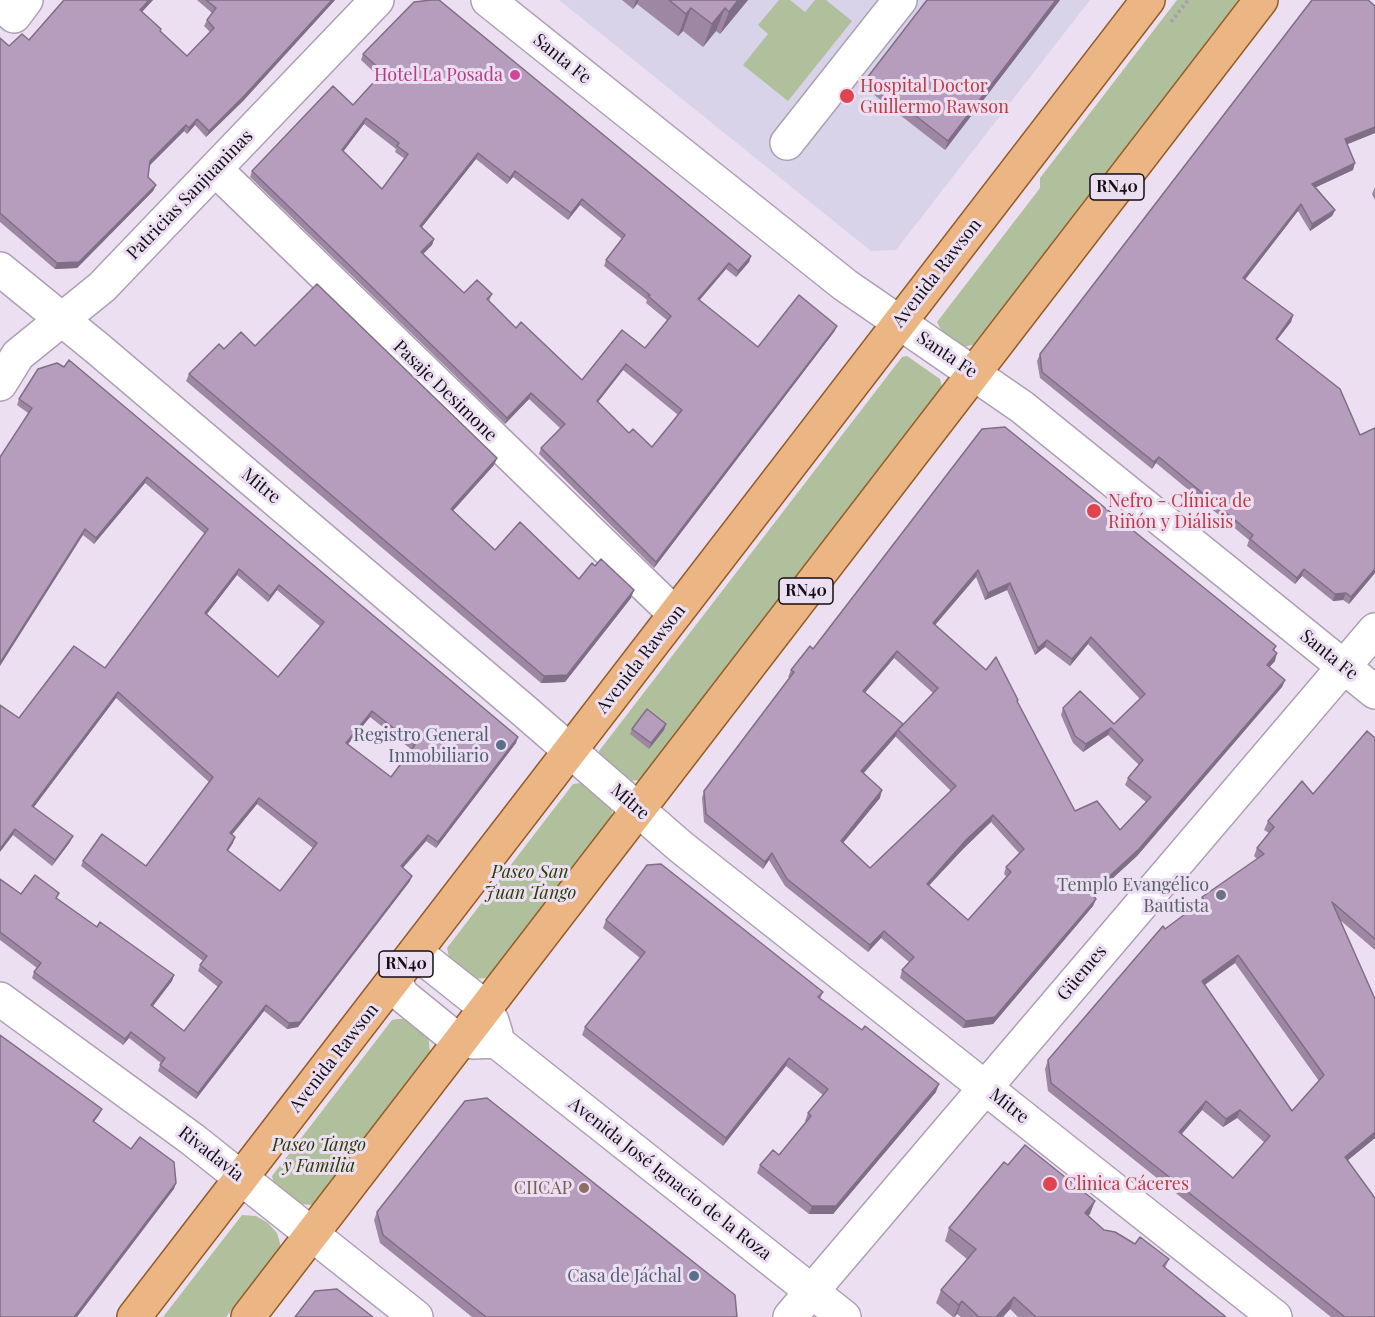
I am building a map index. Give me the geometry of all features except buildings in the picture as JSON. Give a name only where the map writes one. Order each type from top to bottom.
[{"type":"main road","name":"Avenida Rawson","points":[[134,1317],[1148,0]]},
{"type":"main road","name":"RN40","points":[[248,1317],[1261,0]]},
{"type":"street","points":[[0,3],[14,16],[26,0]]},
{"type":"street","name":"Patricias Sanjuaninas","points":[[0,384],[18,355],[102,287],[377,0]]},
{"type":"street","name":"Santa Fe","points":[[488,0],[845,285],[1022,406],[1375,692]]},
{"type":"street","points":[[787,143],[900,0]]},
{"type":"street","name":"Pasaje Desimone","points":[[215,169],[675,614]]},
{"type":"street","name":"Mitre","points":[[0,269],[570,750],[681,847],[1275,1317]]},
{"type":"street","name":"Güemes","points":[[790,1317],[1375,630]]},
{"type":"street","points":[[428,962],[485,1009],[492,1021],[496,1041],[472,1042],[450,1034],[402,995],[402,969],[428,962]]},
{"type":"street","name":"Rivadavia","points":[[0,999],[192,1139],[416,1317]]},
{"type":"street","name":"Avenida José Ignacio de la Roza","points":[[496,1041],[844,1317]]},
{"type":"shaded area","name":"Hospital Doctor Guillermo Rawson","points":[[559,0],[1090,0],[896,250],[871,251]]},
{"type":"green space","points":[[779,0],[790,0],[805,12],[815,0],[826,0],[852,21],[788,101],[743,65],[768,34],[758,25]]},
{"type":"green space","points":[[1177,0],[1240,0],[975,344],[964,347],[941,330],[937,322],[1040,188],[1040,178]]},
{"type":"green space","points":[[907,356],[940,379],[942,387],[640,780],[630,781],[600,756],[599,751],[902,357]]},
{"type":"green space","name":"Paseo San Juan Tango","points":[[581,783],[612,808],[612,816],[487,978],[474,979],[450,961],[447,948],[573,784]]},
{"type":"green space","name":"Paseo Tango y Familia","points":[[410,1019],[428,1034],[430,1052],[313,1205],[297,1204],[274,1184],[272,1176],[392,1020]]},
{"type":"green space","points":[[242,1215],[256,1216],[268,1223],[277,1233],[281,1247],[226,1317],[163,1317]]},
{"type":"place","name":"Hotel La Posada","points":[[515,75]]},
{"type":"place","name":"Hospital Doctor Guillermo Rawson","points":[[847,96]]},
{"type":"place","name":"Nefro - Clínica de Riñón y Diálisis","points":[[1094,511]]},
{"type":"place","name":"Registro General Inmobiliario","points":[[501,745]]},
{"type":"place","name":"Templo Evangélico Bautista","points":[[1221,895]]},
{"type":"place","name":"Clinica Cáceres","points":[[1050,1184]]},
{"type":"place","name":"CIICAP","points":[[584,1188]]},
{"type":"place","name":"Casa de Jáchal","points":[[694,1276]]}]
